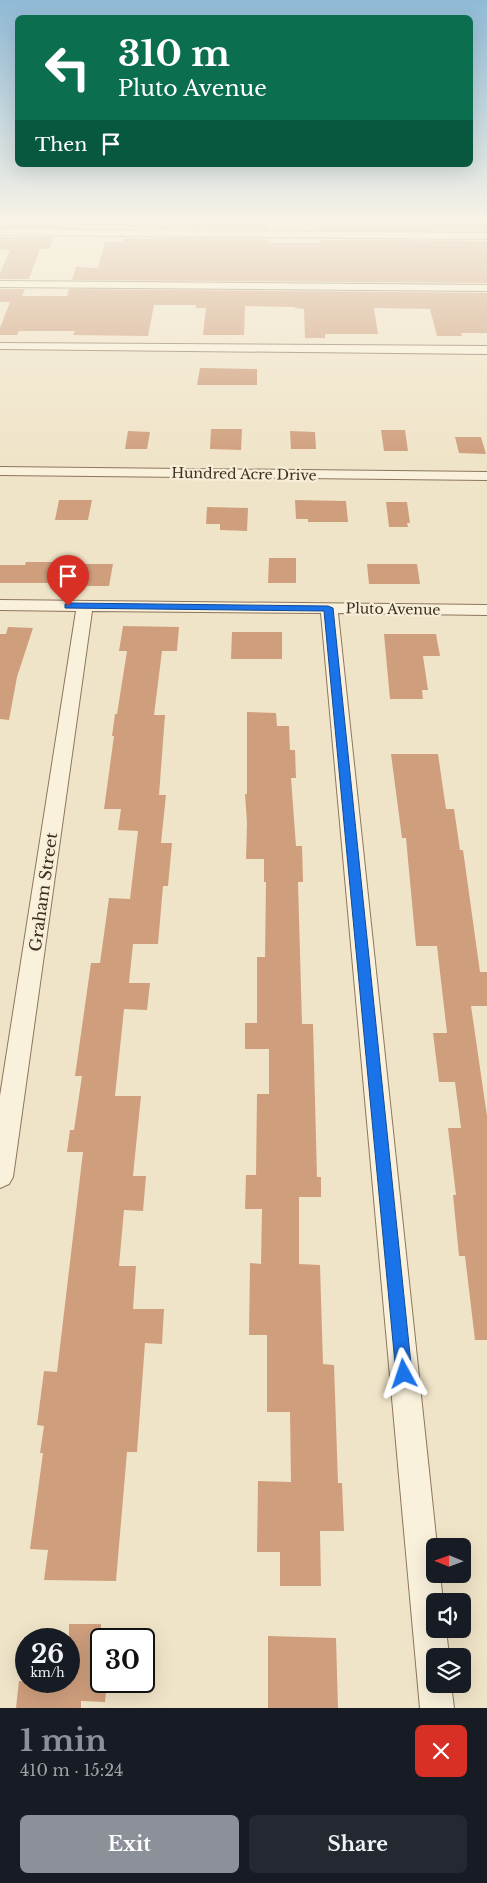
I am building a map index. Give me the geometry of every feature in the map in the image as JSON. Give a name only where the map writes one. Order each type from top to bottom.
[{"type":"street","points":[[0,346],[487,350]]},
{"type":"street","name":"Hundred Acre Drive","points":[[0,472],[487,476]]},
{"type":"street","name":"Pluto Avenue","points":[[0,605],[487,610]]},
{"type":"street","name":"Graham Street","points":[[0,1177],[85,606]]},
{"type":"street","points":[[328,608],[437,1708]]},
{"type":"building","points":[[0,299],[487,299],[487,333],[461,333],[462,336],[437,336],[430,309],[374,308],[378,334],[325,334],[325,338],[305,338],[304,309],[295,307],[245,306],[244,335],[203,335],[206,308],[196,308],[196,305],[154,305],[148,336],[73,335],[75,331],[19,331],[17,335],[0,335],[0,328],[10,302],[0,302]]},
{"type":"building","points":[[200,368],[257,369],[257,385],[197,385]]},
{"type":"building","points":[[211,429],[242,429],[241,450],[210,449]]},
{"type":"building","points":[[381,430],[405,430],[408,451],[384,451]]},
{"type":"building","points":[[128,431],[150,432],[147,449],[125,449]]},
{"type":"building","points":[[290,431],[315,432],[316,449],[291,449]]},
{"type":"building","points":[[455,437],[481,437],[486,454],[459,453]]},
{"type":"building","points":[[59,500],[92,500],[88,520],[55,520]]},
{"type":"building","points":[[295,500],[346,501],[348,522],[308,522],[308,519],[296,519]]},
{"type":"building","points":[[386,502],[407,502],[410,523],[407,523],[408,527],[389,527]]},
{"type":"building","points":[[207,507],[248,508],[247,531],[220,530],[220,524],[206,524]]},
{"type":"building","points":[[269,558],[296,558],[296,583],[268,583]]},
{"type":"building","points":[[26,562],[113,564],[109,586],[83,586],[83,583],[0,583],[0,565],[25,565]]},
{"type":"building","points":[[367,564],[417,564],[420,584],[369,584]]},
{"type":"building","points":[[123,626],[179,627],[177,651],[162,651],[154,715],[165,715],[159,795],[166,795],[161,843],[172,843],[168,886],[163,886],[158,944],[133,944],[129,983],[150,983],[147,1010],[124,1009],[115,1096],[141,1096],[133,1176],[146,1176],[143,1211],[124,1210],[119,1266],[136,1266],[133,1309],[164,1309],[162,1344],[145,1343],[137,1452],[127,1452],[116,1581],[44,1580],[48,1550],[30,1549],[43,1453],[40,1453],[44,1426],[37,1425],[44,1371],[57,1372],[83,1152],[67,1152],[70,1130],[74,1130],[82,1076],[75,1076],[91,963],[100,963],[109,898],[130,899],[138,831],[118,830],[121,809],[104,809],[114,736],[112,736],[115,714],[117,714],[127,651],[119,651]]},
{"type":"building","points":[[8,627],[33,628],[17,677],[9,720],[0,719],[0,634],[6,634]]},
{"type":"building","points":[[232,632],[282,632],[282,659],[231,659]]},
{"type":"building","points":[[384,634],[436,634],[440,656],[423,656],[428,690],[422,690],[423,699],[390,699]]},
{"type":"building","points":[[247,712],[276,713],[277,726],[289,726],[290,750],[295,750],[296,778],[291,778],[296,846],[302,846],[303,882],[298,882],[302,1024],[313,1024],[317,1177],[321,1177],[321,1197],[299,1197],[299,1264],[320,1265],[323,1364],[334,1365],[338,1483],[342,1483],[344,1531],[320,1531],[321,1586],[280,1586],[280,1552],[257,1552],[258,1481],[291,1482],[290,1412],[267,1412],[267,1335],[249,1335],[250,1263],[261,1264],[262,1209],[245,1209],[246,1175],[256,1175],[257,1094],[269,1094],[269,1049],[245,1049],[245,1023],[257,1023],[257,957],[265,957],[266,882],[264,882],[264,859],[246,859]]},
{"type":"building","points":[[391,754],[438,754],[446,809],[454,809],[460,850],[463,850],[480,972],[487,972],[487,1006],[471,1006],[487,1116],[487,1340],[475,1340],[465,1256],[459,1256],[453,1195],[456,1195],[448,1128],[461,1128],[455,1082],[439,1082],[433,1033],[447,1033],[437,946],[416,946],[406,838],[402,838]]},
{"type":"building","points":[[69,1624],[101,1624],[101,1628],[90,1628],[90,1693],[106,1693],[105,1702],[81,1701],[81,1708],[16,1708],[18,1693],[80,1693],[80,1628],[69,1628]]},
{"type":"building","points":[[268,1636],[336,1638],[338,1708],[268,1708]]},
{"type":"route","points":[[68,606],[328,608],[404,1374]]}]
